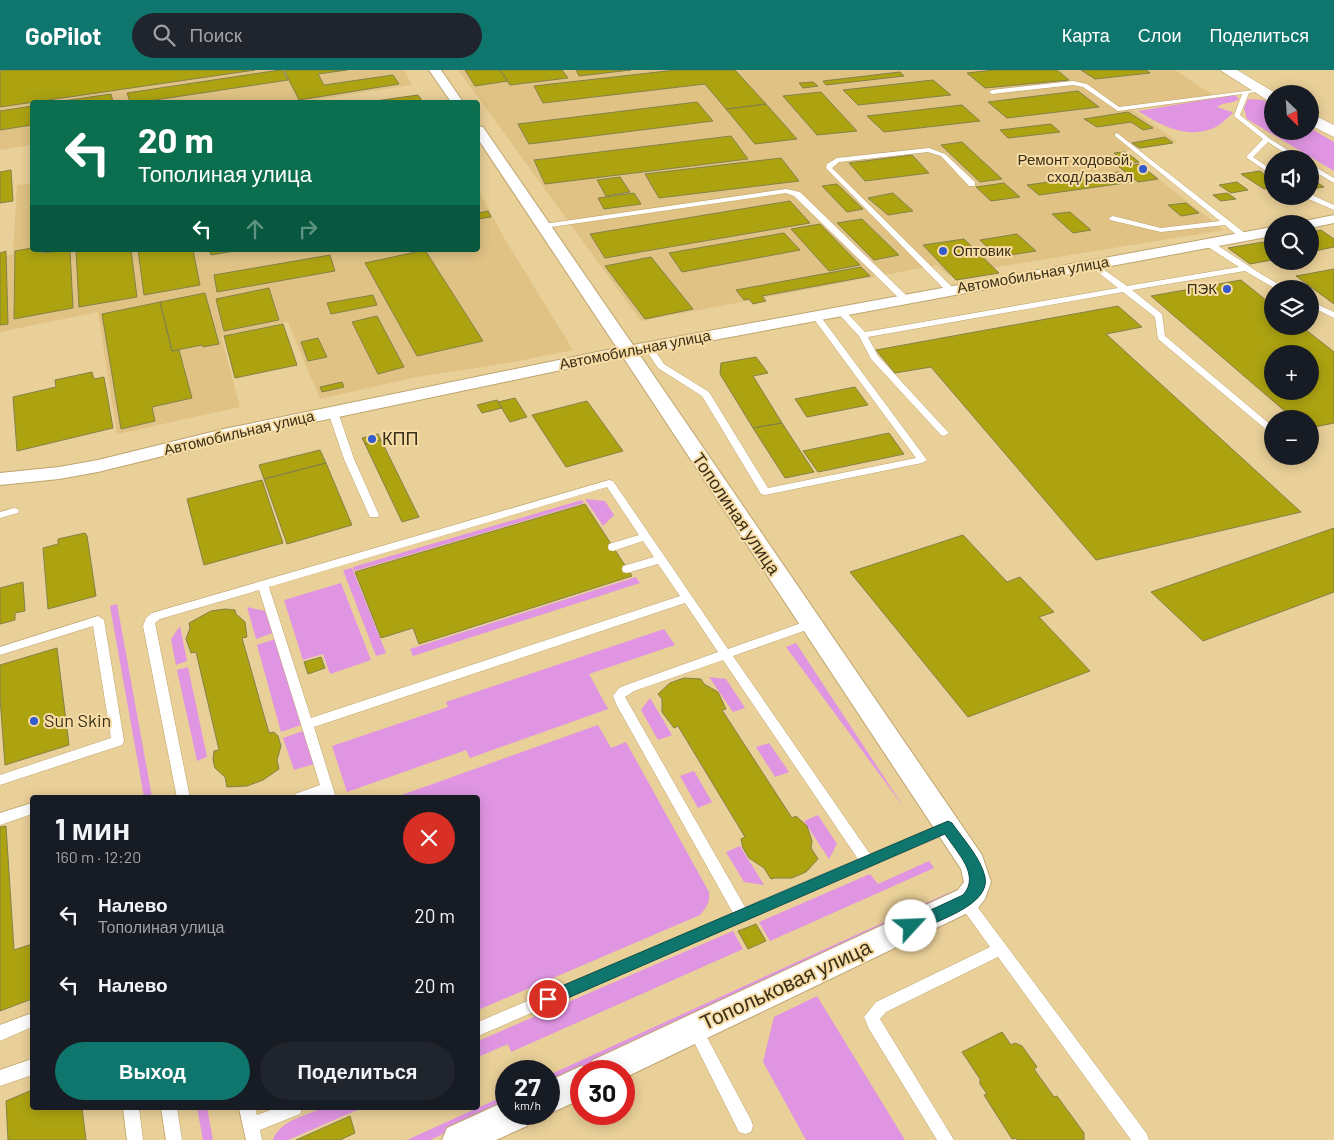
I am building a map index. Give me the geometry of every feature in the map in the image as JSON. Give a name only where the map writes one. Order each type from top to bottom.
[{"type":"main road","points":[[1227,70],[1260,93]]},
{"type":"main road","points":[[1245,70],[1271,85]]},
{"type":"main road","points":[[1319,113],[1334,121]]},
{"type":"main road","points":[[1319,123],[1334,132]]},
{"type":"street","points":[[435,70],[456,100]]},
{"type":"street","name":"Тополиная улица","points":[[480,133],[544,226],[637,349],[811,624],[972,863],[978,877],[976,890],[966,900]]},
{"type":"street","points":[[1319,221],[1334,217]]},
{"type":"street","name":"Автомобильная улица","points":[[0,480],[98,466],[333,412],[637,349],[1264,232]]},
{"type":"street","name":"Топольковая улица","points":[[627,1060],[966,900]]},
{"type":"street","points":[[459,1140],[495,1123]]},
{"type":"lane","points":[[992,92],[1073,83],[1085,85],[1118,109],[1260,93]]},
{"type":"lane","points":[[1260,93],[1237,116],[1264,137]]},
{"type":"lane","points":[[1117,135],[1243,236]]},
{"type":"lane","points":[[1264,167],[1249,157],[1266,140]]},
{"type":"lane","points":[[1269,140],[1285,150]]},
{"type":"lane","points":[[950,290],[829,165],[837,160],[929,150],[943,155],[972,184]]},
{"type":"lane","points":[[1319,171],[1334,180]]},
{"type":"lane","points":[[544,226],[786,191],[793,192],[905,299]]},
{"type":"lane","points":[[1319,204],[1334,217]]},
{"type":"lane","points":[[1113,218],[1161,230],[1227,223]]},
{"type":"lane","points":[[1208,243],[1267,280]]},
{"type":"lane","points":[[1093,264],[1158,316],[1161,337],[1264,423]]},
{"type":"lane","points":[[863,334],[1246,268]]},
{"type":"lane","points":[[1319,308],[1334,315]]},
{"type":"lane","points":[[840,311],[863,334],[874,357],[944,433]]},
{"type":"lane","points":[[637,349],[706,394],[765,492],[922,460],[815,315]]},
{"type":"lane","points":[[333,412],[374,516]]},
{"type":"lane","points":[[183,795],[149,626],[150,621],[163,613],[609,484],[867,862]]},
{"type":"lane","points":[[0,515],[14,511]]},
{"type":"lane","points":[[613,547],[646,537]]},
{"type":"lane","points":[[627,569],[661,559]]},
{"type":"lane","points":[[263,584],[328,793]]},
{"type":"lane","points":[[307,724],[688,598]]},
{"type":"lane","points":[[0,651],[98,620],[118,741],[0,780]]},
{"type":"lane","points":[[742,916],[620,701],[619,696],[622,691],[630,688],[811,624]]},
{"type":"lane","points":[[0,819],[30,810]]},
{"type":"lane","points":[[480,1028],[948,827]]},
{"type":"lane","points":[[966,900],[1141,1140]]},
{"type":"lane","points":[[946,1140],[874,1024],[872,1017],[881,1006],[1000,949]]},
{"type":"lane","points":[[0,1032],[30,1021]]},
{"type":"lane","points":[[695,1028],[745,1126]]},
{"type":"lane","points":[[0,1078],[30,1068]]},
{"type":"lane","points":[[131,1110],[136,1140]]},
{"type":"lane","points":[[169,1110],[174,1140]]},
{"type":"lane","points":[[247,1110],[252,1133],[291,1110]]},
{"type":"shaded area","points":[[0,70],[404,70],[412,85],[314,100],[30,100],[30,145],[0,150]]},
{"type":"shaded area","points":[[458,70],[1175,70],[1219,99],[1132,110],[1178,142],[1123,151],[1224,230],[948,275],[937,265],[641,321]]},
{"type":"shaded area","points":[[1235,95],[1239,99],[1217,107],[1233,113],[1217,126],[1201,132],[1172,129],[1138,111]]},
{"type":"shaded area","points":[[1248,99],[1264,101],[1264,129],[1247,119],[1244,108]]},
{"type":"shaded area","points":[[1319,133],[1334,142],[1334,171],[1319,162],[1319,150],[1299,150],[1282,140],[1319,140]]},
{"type":"shaded area","points":[[30,183],[30,252],[480,252],[480,193],[504,238],[573,350],[508,363],[416,377],[320,399],[288,322],[221,336],[240,407],[117,434],[98,312],[0,332],[0,257],[13,254],[17,185]]},
{"type":"shaded area","points":[[585,499],[605,501],[614,515],[603,526]]},
{"type":"shaded area","points":[[582,500],[584,503],[354,571],[353,567]]},
{"type":"shaded area","points":[[352,568],[386,653],[376,656],[343,570]]},
{"type":"shaded area","points":[[636,577],[640,583],[413,656],[410,649]]},
{"type":"shaded area","points":[[341,583],[371,660],[330,674],[323,654],[303,660],[284,600]]},
{"type":"shaded area","points":[[117,604],[152,795],[144,795],[110,606]]},
{"type":"shaded area","points":[[247,607],[265,611],[273,633],[256,639]]},
{"type":"shaded area","points":[[180,626],[187,661],[176,665],[171,639]]},
{"type":"shaded area","points":[[664,629],[675,645],[589,674],[608,709],[470,758],[466,750],[347,792],[332,746],[448,707],[446,702]]},
{"type":"shaded area","points":[[275,639],[301,725],[281,732],[257,645]]},
{"type":"shaded area","points":[[796,643],[905,809],[786,647]]},
{"type":"shaded area","points":[[188,667],[207,757],[197,761],[177,670]]},
{"type":"shaded area","points":[[709,677],[726,679],[745,708],[733,712]]},
{"type":"shaded area","points":[[650,698],[672,735],[658,740],[641,710]]},
{"type":"shaded area","points":[[598,725],[611,748],[626,742],[709,892],[708,904],[700,915],[480,1009],[480,795],[402,795]]},
{"type":"shaded area","points":[[303,731],[314,764],[294,770],[283,738]]},
{"type":"shaded area","points":[[769,743],[789,772],[775,777],[756,747]]},
{"type":"shaded area","points":[[694,771],[712,802],[698,808],[680,776]]},
{"type":"shaded area","points":[[818,815],[837,844],[829,859],[804,821]]},
{"type":"shaded area","points":[[740,846],[764,885],[744,882],[726,852]]},
{"type":"shaded area","points":[[929,861],[934,868],[770,941],[759,922],[870,874],[878,884]]},
{"type":"shaded area","points":[[950,892],[955,898],[603,1060],[582,1060]]},
{"type":"shaded area","points":[[733,931],[743,949],[511,1052],[508,1044],[480,1056],[480,1040]]},
{"type":"shaded area","points":[[817,996],[905,1140],[806,1140],[763,1062],[774,1017]]},
{"type":"shaded area","points":[[570,1065],[570,1075],[560,1080],[560,1070]]},
{"type":"shaded area","points":[[495,1100],[495,1110],[430,1140],[407,1140],[473,1110],[480,1110],[480,1107]]},
{"type":"shaded area","points":[[197,1110],[207,1110],[213,1140],[203,1140]]},
{"type":"shaded area","points":[[318,1110],[357,1110],[288,1140],[273,1140],[276,1133],[287,1123]]},
{"type":"building","points":[[255,70],[48,100],[30,100],[30,103],[0,107],[0,71]]},
{"type":"building","points":[[282,70],[288,80],[155,100],[129,100],[127,93]]},
{"type":"building","points":[[284,70],[347,70],[318,74],[324,85],[393,75],[399,84],[299,100]]},
{"type":"building","points":[[465,70],[500,70],[508,81],[475,86]]},
{"type":"building","points":[[500,70],[562,70],[568,78],[510,85]]},
{"type":"building","points":[[576,70],[631,70],[579,76]]},
{"type":"building","points":[[676,70],[735,70],[766,104],[726,109],[705,84],[543,103],[534,86]]},
{"type":"building","points":[[994,70],[1057,70],[1069,80],[985,88],[967,73]]},
{"type":"building","points":[[1081,70],[1146,70],[1150,73],[1095,79]]},
{"type":"building","points":[[900,72],[904,76],[826,85],[823,81]]},
{"type":"building","points":[[933,80],[951,95],[858,105],[843,90]]},
{"type":"building","points":[[813,82],[818,86],[803,88],[799,83]]},
{"type":"building","points":[[1078,91],[1099,107],[1007,118],[988,102]]},
{"type":"building","points":[[821,92],[857,131],[817,135],[783,96]]},
{"type":"building","points":[[111,94],[112,100],[70,100]]},
{"type":"building","points":[[418,95],[422,100],[382,100]]},
{"type":"building","points":[[697,102],[713,121],[529,144],[518,124]]},
{"type":"building","points":[[766,104],[797,139],[755,144],[726,109]]},
{"type":"building","points":[[962,105],[980,121],[884,132],[867,116]]},
{"type":"building","points":[[30,106],[30,125],[0,130],[0,111]]},
{"type":"building","points":[[1128,112],[1153,128],[1143,130],[1131,122],[1097,127],[1084,119]]},
{"type":"building","points":[[1051,124],[1060,132],[1008,138],[1000,130]]},
{"type":"building","points":[[731,136],[748,159],[545,184],[534,160]]},
{"type":"building","points":[[1165,137],[1173,143],[1140,148],[1132,143]]},
{"type":"building","points":[[962,142],[1002,179],[980,182],[941,145]]},
{"type":"building","points":[[1126,152],[1139,162],[1126,163],[1114,153]]},
{"type":"building","points":[[912,155],[929,173],[865,181],[849,163]]},
{"type":"building","points":[[781,158],[799,181],[659,198],[645,174]]},
{"type":"building","points":[[1139,164],[1158,179],[1138,182],[1118,166]]},
{"type":"building","points":[[11,170],[13,201],[0,203],[0,172]]},
{"type":"building","points":[[1260,171],[1264,174],[1264,189],[1241,174]]},
{"type":"building","points":[[1119,172],[1132,182],[1039,195],[1027,185]]},
{"type":"building","points":[[620,177],[630,192],[606,196],[597,180]]},
{"type":"building","points":[[1237,182],[1248,190],[1231,193],[1219,185]]},
{"type":"building","points":[[1004,183],[1020,197],[991,201],[976,187]]},
{"type":"building","points":[[837,184],[863,209],[847,212],[822,186]]},
{"type":"building","points":[[634,193],[641,204],[604,209],[598,198]]},
{"type":"building","points":[[893,193],[913,211],[888,215],[868,198]]},
{"type":"building","points":[[1227,193],[1236,199],[1221,201],[1213,195]]},
{"type":"building","points":[[790,201],[810,223],[605,258],[590,234]]},
{"type":"building","points":[[1186,203],[1199,213],[1181,216],[1168,205]]},
{"type":"building","points":[[488,211],[491,217],[480,219],[480,213]]},
{"type":"building","points":[[1070,212],[1091,230],[1073,233],[1052,214]]},
{"type":"building","points":[[862,219],[899,255],[874,260],[837,223]]},
{"type":"building","points":[[820,224],[860,265],[829,271],[791,229]]},
{"type":"building","points":[[1319,230],[1334,239],[1334,247],[1319,250]]},
{"type":"building","points":[[784,233],[800,250],[682,272],[669,253]]},
{"type":"building","points":[[1017,234],[1036,251],[998,257],[980,240]]},
{"type":"building","points":[[964,239],[999,273],[956,280],[923,245]]},
{"type":"building","points":[[1263,242],[1264,261],[1250,264],[1228,248]]},
{"type":"building","points":[[30,248],[30,252],[70,252],[73,308],[14,319],[15,251]]},
{"type":"building","points":[[6,251],[8,324],[0,325],[0,253]]},
{"type":"building","points":[[76,252],[131,252],[137,297],[79,307]]},
{"type":"building","points":[[138,252],[193,252],[200,285],[144,295]]},
{"type":"building","points":[[210,252],[228,252],[211,255]]},
{"type":"building","points":[[416,252],[426,252],[483,341],[417,356],[365,263]]},
{"type":"building","points":[[330,255],[335,271],[217,292],[214,275]]},
{"type":"building","points":[[651,257],[693,309],[645,319],[605,266]]},
{"type":"building","points":[[861,267],[870,276],[762,296],[766,301],[753,304],[749,299],[744,300],[736,290]]},
{"type":"building","points":[[1334,269],[1334,304],[1319,293],[1319,280],[1301,280],[1296,276]]},
{"type":"building","points":[[1241,280],[1264,299],[1264,335],[1312,335],[1334,352],[1334,423],[1319,426],[1319,410],[1284,410],[1272,400],[1319,400],[1319,345],[1264,345],[1264,393],[1151,296]]},
{"type":"building","points":[[269,288],[279,320],[224,331],[216,299]]},
{"type":"building","points":[[205,293],[219,344],[203,347],[202,345],[172,351],[160,302]]},
{"type":"building","points":[[373,295],[377,305],[331,314],[327,303]]},
{"type":"building","points":[[160,302],[172,351],[179,350],[192,398],[152,407],[155,421],[121,429],[102,314]]},
{"type":"building","points":[[1118,306],[1142,327],[1106,334],[1301,512],[1096,560],[931,367],[895,373],[876,350]]},
{"type":"building","points":[[377,316],[404,367],[378,374],[352,322]]},
{"type":"building","points":[[283,324],[297,365],[235,378],[224,336]]},
{"type":"building","points":[[318,338],[327,357],[308,361],[301,342]]},
{"type":"building","points":[[756,357],[768,373],[753,376],[782,423],[753,428],[720,374],[721,363]]},
{"type":"building","points":[[92,372],[94,379],[104,377],[113,428],[17,451],[13,397],[56,387],[55,380]]},
{"type":"building","points":[[342,382],[344,387],[322,392],[320,387]]},
{"type":"building","points":[[855,387],[868,405],[807,417],[795,399]]},
{"type":"building","points":[[515,398],[527,417],[510,422],[498,402]]},
{"type":"building","points":[[497,400],[502,408],[482,413],[477,405]]},
{"type":"building","points":[[587,401],[623,451],[566,467],[532,415]]},
{"type":"building","points":[[782,423],[814,472],[785,478],[753,428]]},
{"type":"building","points":[[889,433],[904,454],[818,472],[803,451]]},
{"type":"building","name":"КПП","points":[[378,434],[381,440],[365,444],[362,438]]},
{"type":"building","points":[[381,440],[419,517],[402,522],[365,444]]},
{"type":"building","points":[[320,450],[326,463],[264,479],[259,465]]},
{"type":"building","points":[[326,463],[352,525],[287,544],[264,479]]},
{"type":"building","points":[[262,480],[283,543],[204,565],[187,499]]},
{"type":"building","points":[[585,504],[632,576],[419,644],[413,628],[381,638],[355,572]]},
{"type":"building","points":[[1334,528],[1334,592],[1203,641],[1151,592]]},
{"type":"building","points":[[85,533],[96,596],[48,609],[43,548],[58,544],[58,539]]},
{"type":"building","points":[[963,535],[1007,582],[1020,577],[1054,612],[1039,617],[1090,671],[968,717],[850,572]]},
{"type":"building","points":[[23,582],[25,611],[15,613],[15,620],[0,624],[0,588]]},
{"type":"building","points":[[235,610],[236,614],[245,622],[247,637],[242,638],[269,733],[274,732],[278,736],[281,746],[277,760],[279,769],[263,780],[247,786],[227,787],[225,777],[215,768],[213,760],[214,751],[219,750],[196,652],[191,653],[186,639],[190,628],[189,623],[211,611]]},
{"type":"building","points":[[57,648],[69,745],[5,765],[0,698],[0,665]]},
{"type":"building","points":[[321,657],[325,668],[308,674],[304,662]]},
{"type":"building","points":[[684,678],[701,679],[704,684],[718,692],[726,709],[722,710],[792,818],[796,816],[807,826],[812,841],[811,848],[818,859],[806,872],[792,878],[771,879],[764,868],[749,858],[743,848],[741,839],[745,837],[678,726],[674,728],[662,712],[662,699],[658,694],[670,683]]},
{"type":"building","points":[[6,826],[14,950],[30,945],[30,1000],[0,1011],[0,827]]},
{"type":"building","points":[[756,924],[766,941],[748,949],[738,931]]},
{"type":"building","points":[[1002,1032],[1011,1045],[1015,1043],[1022,1046],[1037,1067],[1034,1069],[1054,1097],[1057,1096],[1084,1133],[1084,1140],[1012,1139],[984,1095],[987,1094],[980,1084],[980,1079],[962,1052]]},
{"type":"building","points":[[30,1091],[30,1110],[82,1110],[86,1140],[8,1140],[6,1101]]},
{"type":"building","points":[[350,1116],[355,1133],[340,1140],[296,1140]]},
{"type":"place","name":"Ремонт ходовой, сход/развал","points":[[1143,169]]},
{"type":"place","name":"Оптовик","points":[[943,251]]},
{"type":"place","name":"ПЭК","points":[[1227,289]]},
{"type":"place","name":"КПП","points":[[372,439]]},
{"type":"place","name":"Sun Skin","points":[[34,721]]},
{"type":"route","points":[[548,999],[948,827],[972,863],[978,877],[976,890],[968,899],[911,926]]}]
